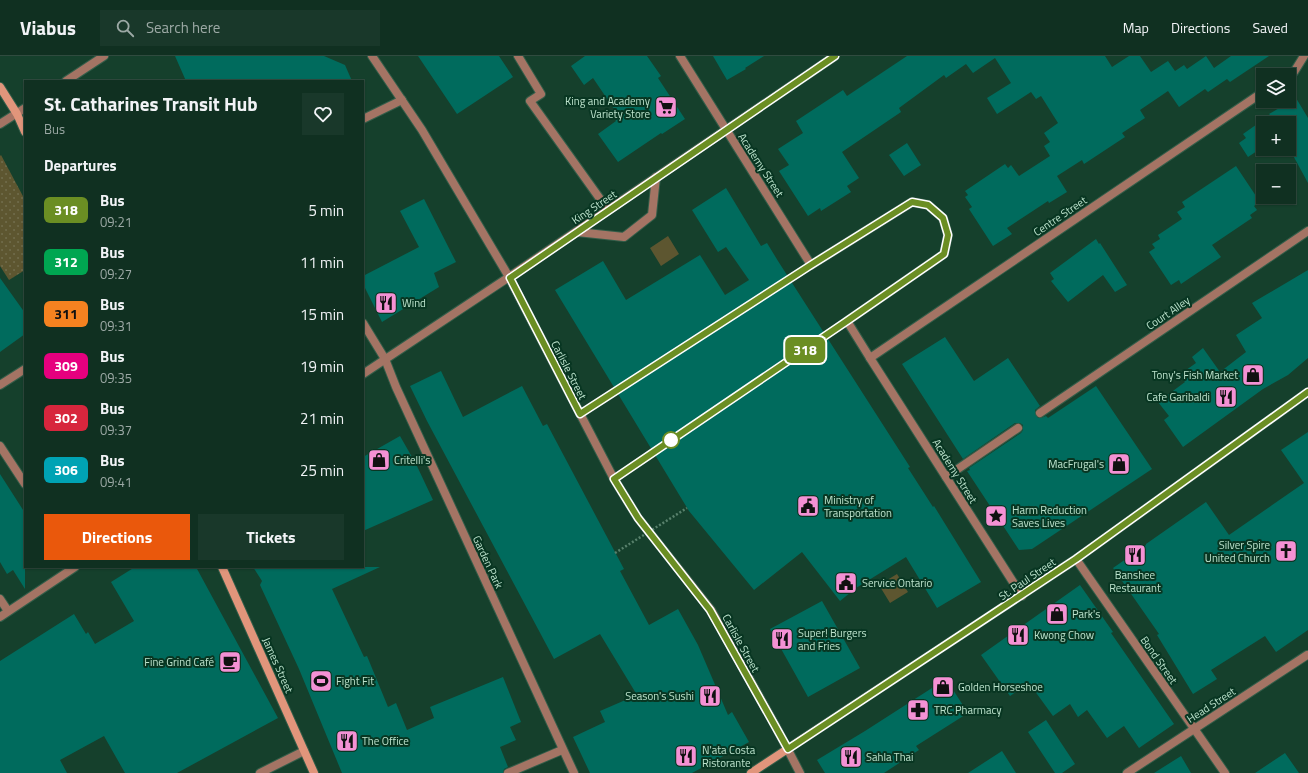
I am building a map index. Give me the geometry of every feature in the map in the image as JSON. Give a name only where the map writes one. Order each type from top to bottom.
[{"type":"main road","points":[[0,87],[17,114],[24,130]]},
{"type":"main road","name":"St. Paul Street","points":[[751,773],[1022,596],[1076,559],[1308,392]]},
{"type":"main road","name":"James Street","points":[[222,568],[314,773]]},
{"type":"street","points":[[68,80],[104,56]]},
{"type":"street","name":"Carlisle Street","points":[[372,56],[422,130],[510,278],[614,479],[638,518],[710,610],[800,773]]},
{"type":"street","points":[[518,56],[541,94],[530,101],[608,210]]},
{"type":"street","name":"Academy Street","points":[[680,56],[811,265],[912,202],[928,205],[943,218],[948,235],[944,254],[847,321],[1022,596]]},
{"type":"street","name":"King Street","points":[[364,373],[510,278],[835,56]]},
{"type":"street","points":[[1296,69],[1304,56]]},
{"type":"street","name":"Centre Street","points":[[870,358],[1256,97]]},
{"type":"street","points":[[364,119],[402,100]]},
{"type":"street","points":[[0,124],[24,109]]},
{"type":"street","points":[[577,232],[624,237],[652,215],[656,178]]},
{"type":"street","name":"Court Alley","points":[[1040,413],[1308,231]]},
{"type":"street","name":"Garden Park","points":[[364,325],[385,359],[399,394],[562,750],[574,773]]},
{"type":"street","points":[[0,385],[24,370]]},
{"type":"street","points":[[946,477],[1018,428]]},
{"type":"street","points":[[0,446],[24,482]]},
{"type":"street","name":"Bond Street","points":[[1076,559],[1225,773]]},
{"type":"street","points":[[0,617],[73,568]]},
{"type":"street","points":[[0,599],[8,611]]},
{"type":"street","name":"Head Street","points":[[1127,773],[1307,655]]},
{"type":"street","points":[[508,773],[562,750]]},
{"type":"street","points":[[260,773],[304,751]]},
{"type":"path","points":[[615,553],[686,508]]},
{"type":"shaded area","points":[[1,155],[24,198],[24,271],[9,280],[0,266]]},
{"type":"shaded area","points":[[668,236],[679,254],[661,266],[650,248]]},
{"type":"shaded area","points":[[897,574],[908,592],[890,603],[879,585]]},
{"type":"building","points":[[175,56],[324,56],[345,65],[352,80],[186,80]]},
{"type":"building","points":[[418,56],[499,56],[513,77],[457,114]]},
{"type":"building","points":[[585,56],[647,56],[661,76],[658,78],[685,119],[618,162],[598,134],[616,121],[610,111],[614,109],[593,78],[584,85],[571,66]]},
{"type":"building","points":[[713,56],[764,56],[727,80]]},
{"type":"building","points":[[907,56],[1105,56],[1112,67],[1129,56],[1140,56],[1151,72],[1168,61],[1175,71],[1184,65],[1187,69],[1206,56],[1214,68],[1231,56],[1269,56],[1230,82],[1227,79],[1208,92],[1205,89],[1179,107],[1168,91],[1140,110],[1145,118],[1122,133],[1125,137],[1084,164],[1082,160],[1057,176],[1067,192],[1049,203],[1048,201],[1007,228],[1012,234],[993,246],[969,209],[972,207],[965,197],[968,195],[965,191],[1005,164],[1008,168],[1011,165],[1019,176],[1050,156],[1044,146],[1050,142],[1044,133],[1058,123],[1041,96],[1036,99],[1031,92],[997,114],[987,98],[1011,83],[995,58],[973,73],[966,64],[946,78],[944,75],[899,108],[901,112],[842,152],[859,178],[847,186],[851,192],[821,211],[820,208],[808,216],[779,171],[789,165],[778,149],[803,133],[796,121],[843,90],[847,96]]},
{"type":"building","points":[[1296,98],[1308,118],[1308,183],[1293,156],[1296,156],[1296,116],[1269,116],[1269,114],[1279,108],[1296,108]]},
{"type":"building","points":[[1256,125],[1256,152],[1248,157],[1239,143],[1246,138],[1243,134]]},
{"type":"building","points":[[907,143],[921,165],[904,176],[889,155]]},
{"type":"building","points":[[1236,166],[1256,196],[1257,204],[1254,206],[1257,210],[1250,215],[1252,218],[1212,245],[1221,257],[1181,284],[1179,280],[1171,285],[1149,252],[1155,248],[1152,244],[1160,239],[1158,235],[1182,219],[1177,212],[1185,207],[1182,202]]},
{"type":"building","points":[[726,188],[761,246],[767,243],[910,467],[908,468],[933,507],[934,506],[981,582],[937,608],[906,557],[856,588],[840,601],[802,552],[754,590],[689,511],[555,290],[603,261],[626,300],[700,255],[725,295],[749,280],[726,247],[718,252],[692,210]]},
{"type":"building","points":[[424,199],[456,262],[434,273],[439,287],[382,322],[364,286],[364,275],[419,247],[400,211]]},
{"type":"building","points":[[1096,239],[1127,285],[1115,292],[1103,275],[1068,302],[1051,281],[1054,279],[1050,273]]},
{"type":"building","points":[[1308,270],[1308,358],[1288,375],[1263,389],[1183,447],[1164,420],[1169,416],[1158,402],[1185,382],[1179,375],[1196,363],[1192,357],[1203,348],[1220,372],[1246,352],[1236,335],[1262,318],[1252,303]]},
{"type":"building","points":[[0,278],[24,312],[24,335],[0,352]]},
{"type":"building","points":[[945,337],[974,381],[1008,358],[1040,406],[1035,410],[1038,418],[1046,416],[1048,418],[1096,386],[1152,469],[1032,549],[1019,550],[967,471],[970,470],[969,468],[1021,433],[1023,430],[1023,425],[1020,423],[1015,423],[963,459],[902,364]]},
{"type":"building","points":[[441,371],[463,417],[522,386],[543,426],[547,424],[624,569],[620,571],[649,625],[678,609],[698,645],[728,715],[732,712],[749,742],[692,773],[590,773],[573,737],[605,722],[600,711],[637,695],[600,634],[554,659],[427,421],[410,386]]},
{"type":"building","points":[[1308,432],[1308,630],[1276,652],[1265,636],[1211,670],[1217,679],[1193,694],[1157,635],[1159,634],[1113,568],[1206,502],[1229,535],[1304,483],[1281,450]]},
{"type":"building","points":[[400,436],[416,464],[433,500],[364,531],[364,456]]},
{"type":"building","points":[[0,474],[24,511],[25,589],[13,570],[7,574],[0,562]]},
{"type":"building","points":[[380,567],[332,589],[364,657],[367,656],[388,707],[396,703],[407,730],[434,718],[430,707],[503,677],[521,722],[510,727],[516,740],[500,747],[508,767],[504,769],[503,773],[342,773],[299,669],[260,585],[262,581],[254,568]]},
{"type":"building","points":[[133,568],[197,568],[278,718],[177,773],[125,773],[104,736],[60,760],[67,773],[0,773],[0,661],[74,614],[86,634],[88,632],[95,644],[134,621],[111,582]]},
{"type":"building","points":[[1080,585],[1113,632],[1111,633],[1174,724],[1139,748],[1124,726],[1107,738],[1087,710],[1078,717],[1070,704],[1053,716],[1029,683],[1010,696],[981,655]]},
{"type":"building","points":[[822,601],[860,668],[808,697],[770,629]]},
{"type":"building","points":[[946,679],[968,713],[916,746],[919,750],[884,773],[825,773],[817,760]]},
{"type":"building","points":[[1046,720],[1075,764],[1062,773],[1055,773],[1028,732]]},
{"type":"building","points":[[1002,751],[1016,773],[968,773]]},
{"type":"building","points":[[1285,753],[1299,773],[1255,773]]},
{"type":"building","points":[[1181,756],[1191,773],[1154,773]]},
{"type":"bus line","name":"318","points":[[835,56],[510,278],[580,414],[811,265],[912,202],[928,205],[943,218],[948,235],[944,254],[614,479],[638,518],[710,610],[788,749],[1076,559],[1308,392]]},
{"type":"place","name":"King and Academy Variety Store","points":[[666,107]]},
{"type":"place","name":"Wind","points":[[386,303]]},
{"type":"place","name":"Tony's Fish Market","points":[[1253,375]]},
{"type":"place","name":"Cafe Garibaldi","points":[[1226,397]]},
{"type":"place","name":"Critelli's","points":[[379,460]]},
{"type":"place","name":"MacFrugal's","points":[[1119,464]]},
{"type":"place","name":"Ministry of Transportation","points":[[808,506]]},
{"type":"place","name":"Harm Reduction Saves Lives","points":[[996,516]]},
{"type":"place","name":"Silver Spire United Church","points":[[1286,551]]},
{"type":"place","name":"Banshee Restaurant","points":[[1135,555]]},
{"type":"place","name":"Service Ontario","points":[[846,583]]},
{"type":"place","name":"Park's","points":[[1057,614]]},
{"type":"place","name":"Kwong Chow","points":[[1018,635]]},
{"type":"place","name":"Super! Burgers and Fries","points":[[782,639]]},
{"type":"place","name":"Fine Grind Café","points":[[230,662]]},
{"type":"place","name":"Fight Fit","points":[[321,681]]},
{"type":"place","name":"Golden Horseshoe","points":[[943,687]]},
{"type":"place","name":"Season's Sushi","points":[[710,696]]},
{"type":"place","name":"TRC Pharmacy","points":[[918,710]]},
{"type":"place","name":"The Office","points":[[347,741]]},
{"type":"place","name":"N'ata Costa Ristorante","points":[[686,756]]},
{"type":"place","name":"Sahla Thai","points":[[851,757]]}]
